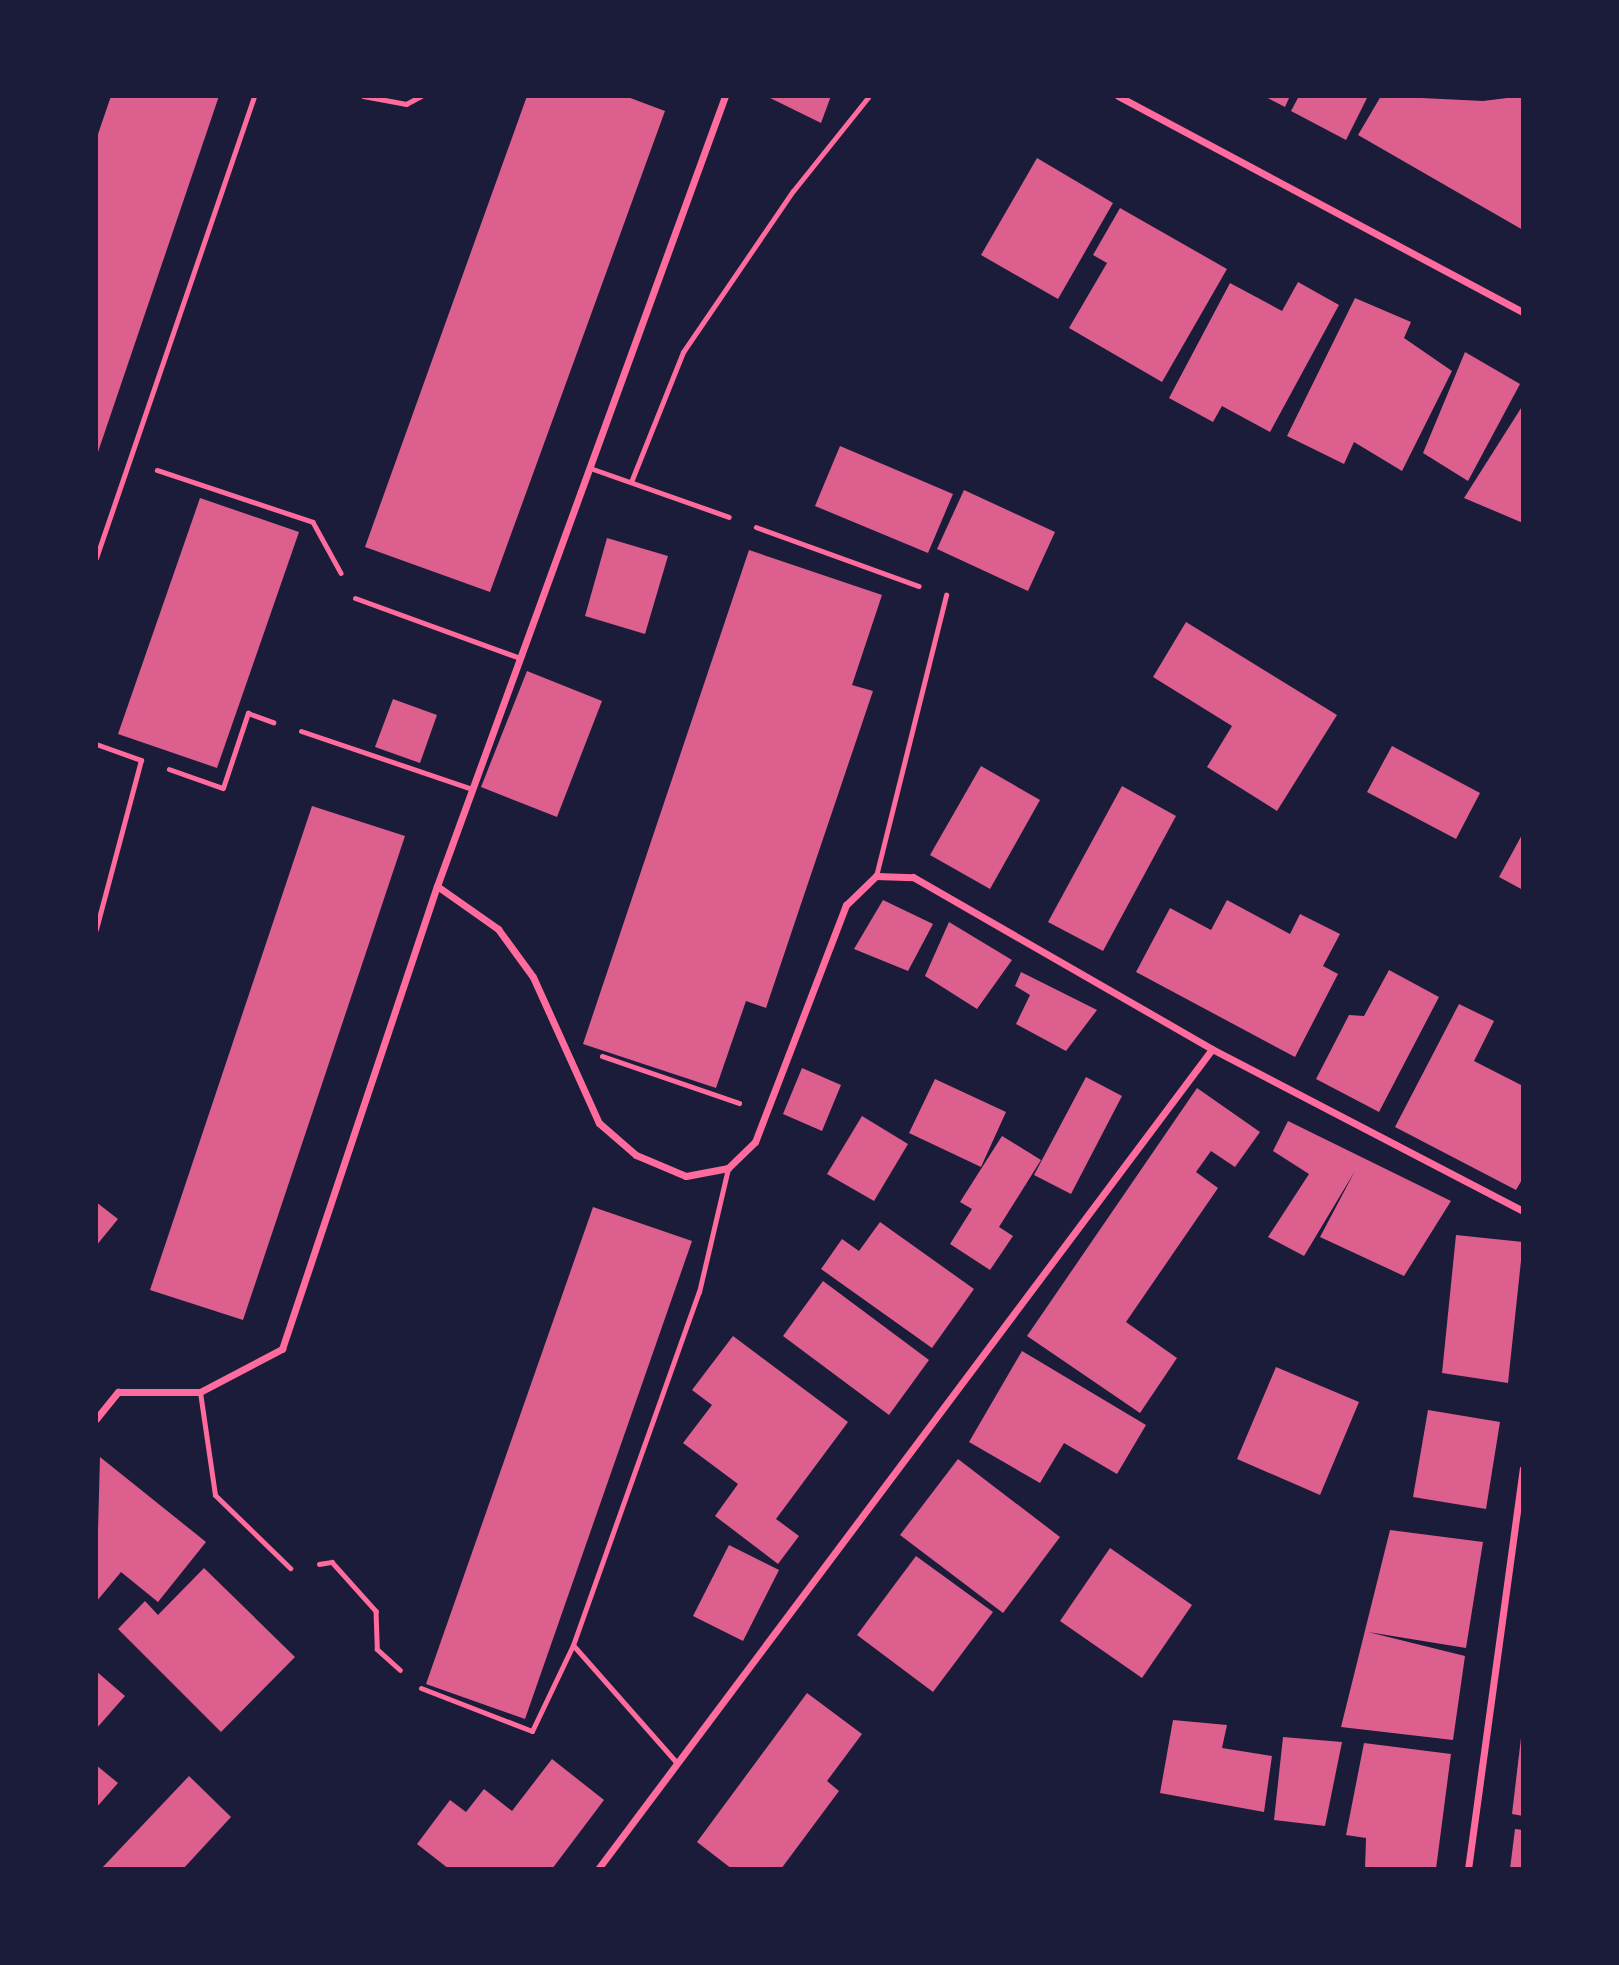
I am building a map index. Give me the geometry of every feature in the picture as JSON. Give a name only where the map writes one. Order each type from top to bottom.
[{"type":"street","points":[[96,1419],[118,1392],[200,1392],[282,1349],[437,886],[725,96]]},
{"type":"street","points":[[1118,96],[1523,313]]},
{"type":"street","points":[[437,886],[498,929],[533,977],[599,1123],[636,1155],[687,1176],[728,1168],[755,1142],[846,905],[876,876],[913,877],[1212,1049],[1523,1212]]},
{"type":"street","points":[[598,1869],[1212,1049]]},
{"type":"street","points":[[1468,1869],[1523,1469]]},
{"type":"lane","points":[[96,558],[254,96]]},
{"type":"lane","points":[[363,96],[405,104],[421,96]]},
{"type":"lane","points":[[631,482],[683,352],[793,191],[869,96]]},
{"type":"lane","points":[[590,468],[729,517]]},
{"type":"lane","points":[[876,876],[946,595]]},
{"type":"lane","points":[[355,598],[520,658]]},
{"type":"lane","points":[[301,731],[472,789]]},
{"type":"lane","points":[[96,744],[141,760],[96,929]]},
{"type":"lane","points":[[421,1688],[532,1731],[573,1645],[699,1292],[728,1168]]},
{"type":"lane","points":[[200,1392],[215,1495],[290,1568]]},
{"type":"lane","points":[[573,1645],[677,1763]]},
{"type":"path","points":[[130,460],[313,523],[355,598]]},
{"type":"path","points":[[729,517],[946,595]]},
{"type":"path","points":[[141,760],[223,788],[248,713],[301,731]]},
{"type":"path","points":[[562,1043],[767,1112]]},
{"type":"path","points":[[290,1568],[332,1562],[376,1611],[377,1649],[421,1688]]},
{"type":"building","points":[[111,96],[219,96],[97,455],[96,140]]},
{"type":"building","points":[[527,96],[625,96],[665,111],[490,592],[365,547]]},
{"type":"building","points":[[766,96],[831,96],[821,123]]},
{"type":"building","points":[[1264,96],[1290,96],[1285,107]]},
{"type":"building","points":[[1299,96],[1368,96],[1346,140],[1291,111]]},
{"type":"building","points":[[1381,96],[1483,101],[1523,96],[1523,230],[1358,135]]},
{"type":"building","points":[[1037,158],[1113,203],[1058,299],[981,255]]},
{"type":"building","points":[[1120,208],[1227,269],[1162,382],[1069,328],[1107,263],[1093,255]]},
{"type":"building","points":[[1298,282],[1339,305],[1270,432],[1222,406],[1213,422],[1169,398],[1230,283],[1282,311]]},
{"type":"building","points":[[1355,298],[1411,322],[1404,338],[1452,371],[1402,471],[1354,442],[1344,464],[1287,436]]},
{"type":"building","points":[[1465,352],[1520,384],[1468,481],[1423,453]]},
{"type":"building","points":[[1523,405],[1523,523],[1464,498]]},
{"type":"building","points":[[840,446],[953,494],[928,553],[815,506]]},
{"type":"building","points":[[964,490],[1055,532],[1028,591],[937,549]]},
{"type":"building","points":[[200,498],[299,532],[217,768],[118,734]]},
{"type":"building","points":[[607,538],[668,556],[645,634],[585,616]]},
{"type":"building","points":[[749,550],[882,595],[852,685],[873,691],[766,1008],[746,1001],[716,1088],[583,1044]]},
{"type":"building","points":[[1186,622],[1337,715],[1277,811],[1207,767],[1232,726],[1153,677]]},
{"type":"building","points":[[527,671],[602,701],[557,817],[481,787]]},
{"type":"building","points":[[393,699],[437,715],[420,763],[375,747]]},
{"type":"building","points":[[1392,746],[1480,793],[1456,839],[1367,792]]},
{"type":"building","points":[[981,766],[1040,800],[990,889],[930,855]]},
{"type":"building","points":[[1122,786],[1176,816],[1103,951],[1048,922]]},
{"type":"building","points":[[312,806],[405,836],[243,1320],[150,1290]]},
{"type":"building","points":[[1523,833],[1523,890],[1499,877]]},
{"type":"building","points":[[883,900],[933,924],[908,971],[854,949]]},
{"type":"building","points":[[1227,900],[1290,934],[1300,914],[1340,934],[1323,966],[1338,974],[1295,1057],[1136,972],[1170,908],[1211,930]]},
{"type":"building","points":[[949,922],[1012,960],[977,1009],[925,976]]},
{"type":"building","points":[[1389,970],[1439,997],[1379,1112],[1316,1079],[1349,1015],[1364,1016]]},
{"type":"building","points":[[1021,972],[1097,1010],[1066,1051],[1016,1024],[1030,995],[1015,986]]},
{"type":"building","points":[[1459,1004],[1494,1021],[1474,1061],[1523,1086],[1523,1178],[1516,1190],[1395,1127]]},
{"type":"building","points":[[802,1068],[841,1085],[822,1131],[783,1114]]},
{"type":"building","points":[[1086,1077],[1122,1096],[1071,1194],[1034,1175]]},
{"type":"building","points":[[935,1079],[1006,1112],[981,1167],[909,1133]]},
{"type":"building","points":[[1197,1088],[1260,1132],[1235,1167],[1211,1151],[1196,1172],[1218,1188],[1126,1322],[1177,1358],[1140,1413],[1027,1336]]},
{"type":"building","points":[[862,1116],[908,1144],[874,1201],[827,1174]]},
{"type":"building","points":[[1288,1121],[1451,1201],[1404,1276],[1320,1237],[1355,1171],[1304,1256],[1268,1237],[1309,1174],[1273,1151]]},
{"type":"building","points":[[1002,1136],[1041,1160],[999,1227],[1013,1236],[990,1270],[950,1244],[972,1209],[960,1202]]},
{"type":"building","points":[[96,1202],[118,1219],[96,1246]]},
{"type":"building","points":[[593,1207],[692,1241],[525,1719],[426,1684]]},
{"type":"building","points":[[880,1222],[974,1289],[932,1348],[821,1269],[842,1239],[859,1251]]},
{"type":"building","points":[[1456,1235],[1523,1242],[1508,1383],[1442,1373]]},
{"type":"building","points":[[823,1281],[929,1360],[889,1415],[783,1336]]},
{"type":"building","points":[[733,1336],[848,1422],[776,1519],[799,1536],[778,1564],[715,1516],[738,1484],[683,1443],[712,1405],[692,1390]]},
{"type":"building","points":[[1022,1351],[1146,1425],[1117,1474],[1064,1443],[1040,1483],[969,1442]]},
{"type":"building","points":[[1276,1367],[1359,1402],[1320,1495],[1237,1459]]},
{"type":"building","points":[[1428,1410],[1500,1422],[1486,1509],[1413,1497]]},
{"type":"building","points":[[100,1457],[206,1542],[158,1602],[121,1572],[96,1602]]},
{"type":"building","points":[[958,1459],[1060,1537],[1003,1613],[900,1535]]},
{"type":"building","points":[[1390,1530],[1483,1542],[1466,1648],[1368,1632],[1465,1656],[1453,1740],[1341,1727]]},
{"type":"building","points":[[729,1545],[779,1570],[743,1641],[693,1616]]},
{"type":"building","points":[[1110,1548],[1192,1605],[1142,1678],[1060,1621]]},
{"type":"building","points":[[916,1556],[993,1612],[933,1692],[857,1635]]},
{"type":"building","points":[[204,1568],[295,1657],[221,1732],[118,1629],[145,1601],[158,1615]]},
{"type":"building","points":[[96,1671],[125,1696],[96,1729]]},
{"type":"building","points":[[807,1693],[862,1734],[827,1781],[839,1791],[781,1869],[732,1869],[697,1842]]},
{"type":"building","points":[[1173,1720],[1227,1725],[1222,1748],[1272,1756],[1264,1812],[1160,1793]]},
{"type":"building","points":[[1283,1737],[1342,1742],[1325,1826],[1274,1820]]},
{"type":"building","points":[[1523,1738],[1523,1816],[1512,1814]]},
{"type":"building","points":[[1364,1743],[1451,1754],[1436,1869],[1365,1869],[1366,1838],[1346,1835]]},
{"type":"building","points":[[552,1759],[604,1800],[552,1869],[449,1869],[417,1844],[450,1800],[466,1812],[484,1789],[512,1811]]},
{"type":"building","points":[[96,1765],[118,1783],[96,1808]]},
{"type":"building","points":[[189,1776],[231,1817],[183,1869],[101,1869]]},
{"type":"building","points":[[1515,1829],[1523,1830],[1523,1869],[1510,1869]]}]
